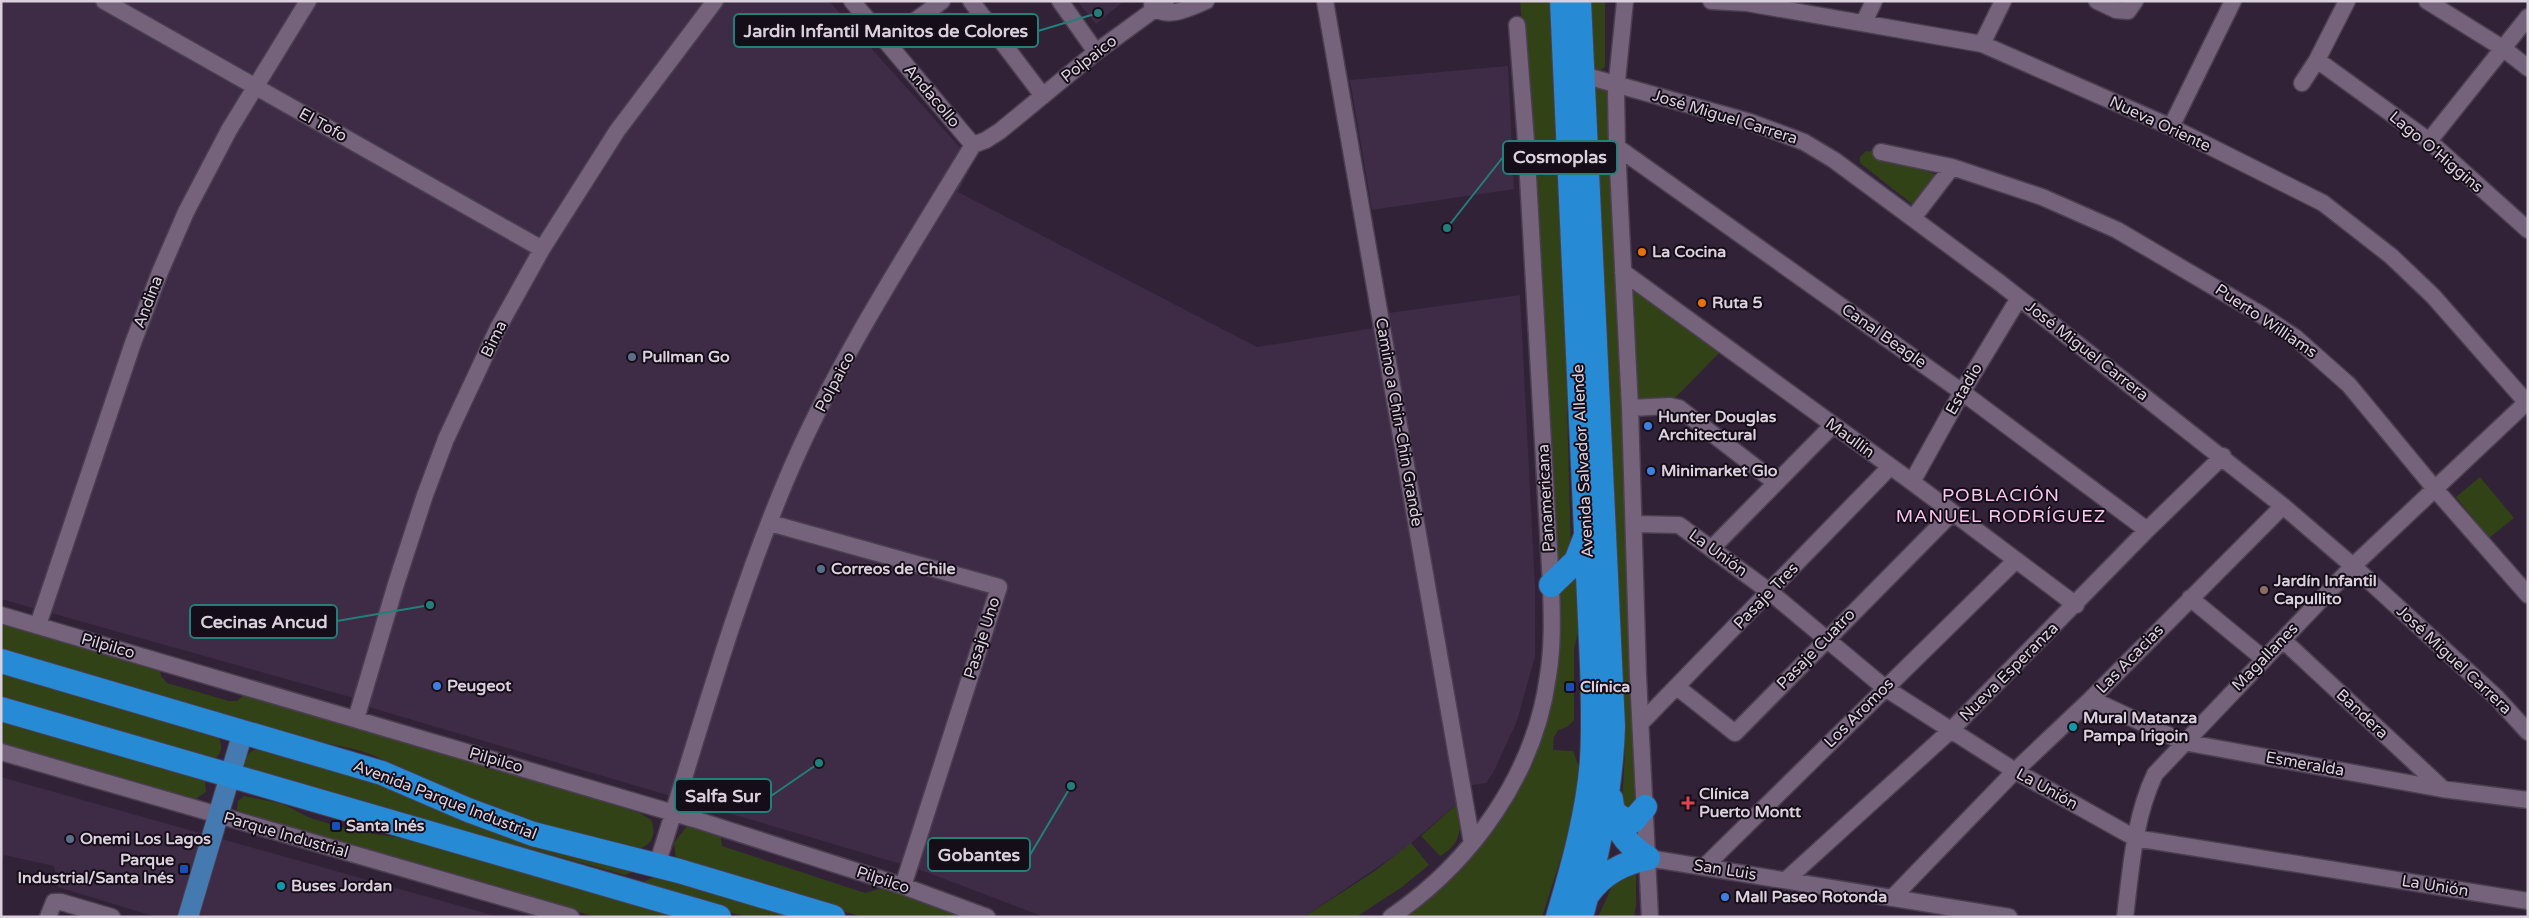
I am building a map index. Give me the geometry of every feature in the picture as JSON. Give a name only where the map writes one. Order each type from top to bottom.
[{"type":"highway","name":"Avenida Salvador Allende","points":[[1558,917],[1582,826],[1592,760],[1593,680],[1562,1]]},
{"type":"highway","name":"Avenida Salvador Allende","points":[[1579,1],[1613,726],[1611,774],[1604,819],[1584,906]]},
{"type":"highway","points":[[1551,585],[1576,561],[1586,534]]},
{"type":"highway","name":"Avenida Parque Industrial","points":[[1,661],[382,773],[484,816],[533,834],[657,865],[833,917]]},
{"type":"highway","name":"Avenida Parque Industrial","points":[[1,709],[720,917]]},
{"type":"highway","points":[[1611,774],[1612,811],[1622,836],[1648,858]]},
{"type":"highway","points":[[1612,811],[1621,818],[1633,821],[1645,807]]},
{"type":"highway","points":[[1584,906],[1598,881],[1612,870],[1648,858]]},
{"type":"highway","points":[[586,879],[624,880],[657,865]]},
{"type":"main road","points":[[188,917],[243,732]]},
{"type":"street","name":"El Tofo","points":[[104,1],[542,249]]},
{"type":"street","name":"Andina","points":[[38,625],[149,298],[203,179],[254,87],[308,1]]},
{"type":"street","name":"Bima","points":[[356,719],[410,539],[446,439],[498,328],[542,249],[617,130],[715,1]]},
{"type":"street","name":"Andacollo","points":[[852,1],[973,145]]},
{"type":"street","points":[[886,42],[942,1]]},
{"type":"street","points":[[971,1],[1043,96]]},
{"type":"street","points":[[1060,1],[1096,52]]},
{"type":"street","points":[[1156,4],[1166,14],[1206,1]]},
{"type":"street","name":"Camino a Chin-Chin Grande","points":[[1325,1],[1472,843]]},
{"type":"street","points":[[1625,1],[1616,84],[1617,147],[1630,408],[1650,917]]},
{"type":"street","name":"Nueva Oriente","points":[[1711,1],[1748,2],[1982,44],[2171,127],[2322,203],[2391,256],[2433,296],[2527,403]]},
{"type":"street","points":[[1864,22],[1874,1]]},
{"type":"street","points":[[1982,44],[2003,1]]},
{"type":"street","points":[[2097,1],[2116,10],[2132,6]]},
{"type":"street","points":[[2171,127],[2233,1]]},
{"type":"street","points":[[2302,84],[2317,60],[2347,1]]},
{"type":"street","points":[[2435,3],[2504,49],[2528,68]]},
{"type":"street","name":"Polpaico","points":[[657,865],[714,682],[770,523],[797,457],[875,306],[973,145],[986,140],[1000,131],[1156,4]]},
{"type":"street","points":[[2429,141],[2528,17]]},
{"type":"street","name":"Panamericana","points":[[1391,917],[1435,882],[1472,843],[1493,816],[1512,785],[1528,751],[1540,715],[1551,652],[1551,585],[1526,141],[1517,25]]},
{"type":"street","name":"Lago O'Higgins","points":[[2317,60],[2429,141],[2528,230]]},
{"type":"street","name":"José Miguel Carrera","points":[[1583,75],[1750,122],[1804,142],[1834,160],[2019,298],[2223,456],[2353,566],[2496,697],[2528,732]]},
{"type":"street","name":"Canal Beagle","points":[[1617,147],[1962,392],[2147,530]]},
{"type":"street","name":"Puerto Williams","points":[[1881,152],[1952,167],[2042,197],[2086,215],[2198,277],[2274,324],[2315,353],[2349,385],[2435,489],[2528,596]]},
{"type":"street","points":[[1913,218],[1952,167]]},
{"type":"street","name":"Maullín","points":[[1623,272],[1912,482],[1951,514],[2076,605]]},
{"type":"street","name":"Estadio","points":[[1912,482],[1962,392],[2019,298]]},
{"type":"street","name":"Magallanes","points":[[2125,917],[2135,838],[2155,774],[2183,742],[2353,566],[2527,403]]},
{"type":"street","points":[[1630,408],[1670,406],[1678,408],[1776,483]]},
{"type":"street","points":[[1712,548],[1833,425]]},
{"type":"street","name":"Nueva Esperanza","points":[[1786,880],[1950,731],[2076,605],[2147,530],[2223,456]]},
{"type":"street","name":"Pasaje Tres","points":[[1641,723],[1890,467]]},
{"type":"street","name":"Las Acacias","points":[[1892,898],[2014,771],[2091,699],[2283,506]]},
{"type":"street","name":"Pasaje Cuatro","points":[[1677,687],[1734,733],[1951,514]]},
{"type":"street","name":"Pasaje Uno","points":[[770,523],[998,587],[903,886]]},
{"type":"street","name":"La Unión","points":[[1634,524],[1679,524],[1770,592],[1885,688],[2014,771],[2135,838],[2528,901]]},
{"type":"street","name":"Los Aromos","points":[[1704,867],[2015,561]]},
{"type":"street","points":[[2190,598],[2264,659]]},
{"type":"street","name":"Pilpilco","points":[[1,615],[674,814],[903,886],[987,917]]},
{"type":"street","name":"Bandera","points":[[2283,640],[2442,789]]},
{"type":"street","name":"Esmeralda","points":[[2091,699],[2183,742],[2442,789],[2528,800]]},
{"type":"street","name":"Parque Industrial","points":[[1,752],[571,917]]},
{"type":"street","name":"San Luis","points":[[1648,858],[2009,917]]},
{"type":"street","points":[[51,909],[60,902],[112,917]]},
{"type":"shaded area","points":[[1,1],[829,1],[973,162],[958,192],[1257,347],[1374,328],[1457,796],[1456,805],[1403,850],[1304,917],[1044,917],[918,869],[372,708],[350,697],[1,599]]},
{"type":"shaded area","points":[[1077,1],[1124,1],[1096,24]]},
{"type":"shaded area","points":[[1508,66],[1514,189],[1372,210],[1350,80]]},
{"type":"shaded area","points":[[1520,295],[1535,586],[1535,656],[1517,721],[1493,773],[1486,783],[1466,786],[1388,313]]},
{"type":"shaded area","points":[[1,777],[499,917],[156,917],[58,887],[54,866],[4,855],[1,863]]},
{"type":"green space","points":[[1520,1],[1551,1],[1569,373],[1567,408],[1571,555],[1557,568],[1531,124]]},
{"type":"green space","points":[[1589,1],[1605,1],[1605,67],[1600,70],[1594,68]]},
{"type":"green space","points":[[1603,87],[1608,92],[1638,811],[1621,806],[1625,754],[1625,717],[1620,665],[1594,92],[1597,88]]},
{"type":"green space","points":[[1866,151],[1877,152],[1893,161],[1935,174],[1937,177],[1915,204],[1912,204],[1860,163],[1860,157]]},
{"type":"green space","points":[[1635,290],[1721,351],[1671,402],[1635,403],[1631,291]]},
{"type":"green space","points":[[2480,477],[2514,518],[2489,538],[2456,497]]},
{"type":"green space","points":[[1576,570],[1581,621],[1574,648],[1574,720],[1567,727],[1558,730],[1554,737],[1553,750],[1573,751],[1580,770],[1574,817],[1542,917],[1401,917],[1518,783],[1557,591]]},
{"type":"green space","points":[[1,624],[160,669],[161,676],[167,683],[229,701],[237,701],[245,694],[638,812],[651,820],[653,836],[649,843],[641,848],[585,836],[478,803],[420,779],[383,759],[358,750],[305,740],[1,653]]},
{"type":"green space","points":[[1,670],[216,735],[220,741],[221,750],[215,759],[1,703]]},
{"type":"green space","points":[[1,718],[205,779],[206,792],[194,800],[1,743]]},
{"type":"green space","points":[[257,749],[378,782],[635,871],[625,875],[246,770],[245,763],[247,757]]},
{"type":"green space","points":[[1457,795],[1460,813],[1458,837],[1454,844],[1440,856],[1421,836],[1456,805]]},
{"type":"green space","points":[[244,796],[283,804],[310,818],[355,831],[402,838],[676,917],[596,917],[247,817],[237,810],[238,801]]},
{"type":"green space","points":[[687,826],[721,837],[722,846],[865,893],[879,889],[881,886],[969,917],[862,917],[676,859],[674,843]]},
{"type":"green space","points":[[1411,843],[1429,865],[1402,887],[1356,917],[1304,917],[1375,871]]},
{"type":"green space","points":[[1636,872],[1634,917],[1598,917],[1614,882]]},
{"type":"green space","points":[[657,876],[799,917],[747,917],[636,885]]},
{"type":"place","name":"Jardin Infantil Manitos de Colores","points":[[1098,13]]},
{"type":"place","name":"Cosmoplas","points":[[1447,228]]},
{"type":"place","name":"La Cocina","points":[[1642,252]]},
{"type":"place","name":"Ruta 5","points":[[1702,303]]},
{"type":"place","name":"Pullman Go","points":[[632,357]]},
{"type":"place","name":"Hunter Douglas Architectural","points":[[1648,426]]},
{"type":"place","name":"Minimarket Glo","points":[[1651,471]]},
{"type":"place","name":"Correos de Chile","points":[[821,569]]},
{"type":"place","name":"Jardín Infantil Capullito","points":[[2264,590]]},
{"type":"place","name":"Cecinas Ancud","points":[[430,605]]},
{"type":"place","name":"Peugeot","points":[[437,686]]},
{"type":"place","name":"Clínica","points":[[1570,687]]},
{"type":"place","name":"Mural Matanza Pampa Irigoin","points":[[2073,727]]},
{"type":"place","name":"Salfa Sur","points":[[819,763]]},
{"type":"place","name":"Gobantes","points":[[1071,786]]},
{"type":"place","name":"Clínica Puerto Montt","points":[[1688,803]]},
{"type":"place","name":"Santa Inés","points":[[336,826]]},
{"type":"place","name":"Onemi Los Lagos","points":[[70,839]]},
{"type":"place","name":"Parque Industrial/Santa Inés","points":[[184,869]]},
{"type":"place","name":"Buses Jordan","points":[[281,886]]},
{"type":"place","name":"Mall Paseo Rotonda","points":[[1725,897]]},
{"type":"district","name":"POBLACIÓN MANUEL RODRÍGUEZ","points":[[2001,505]]}]
